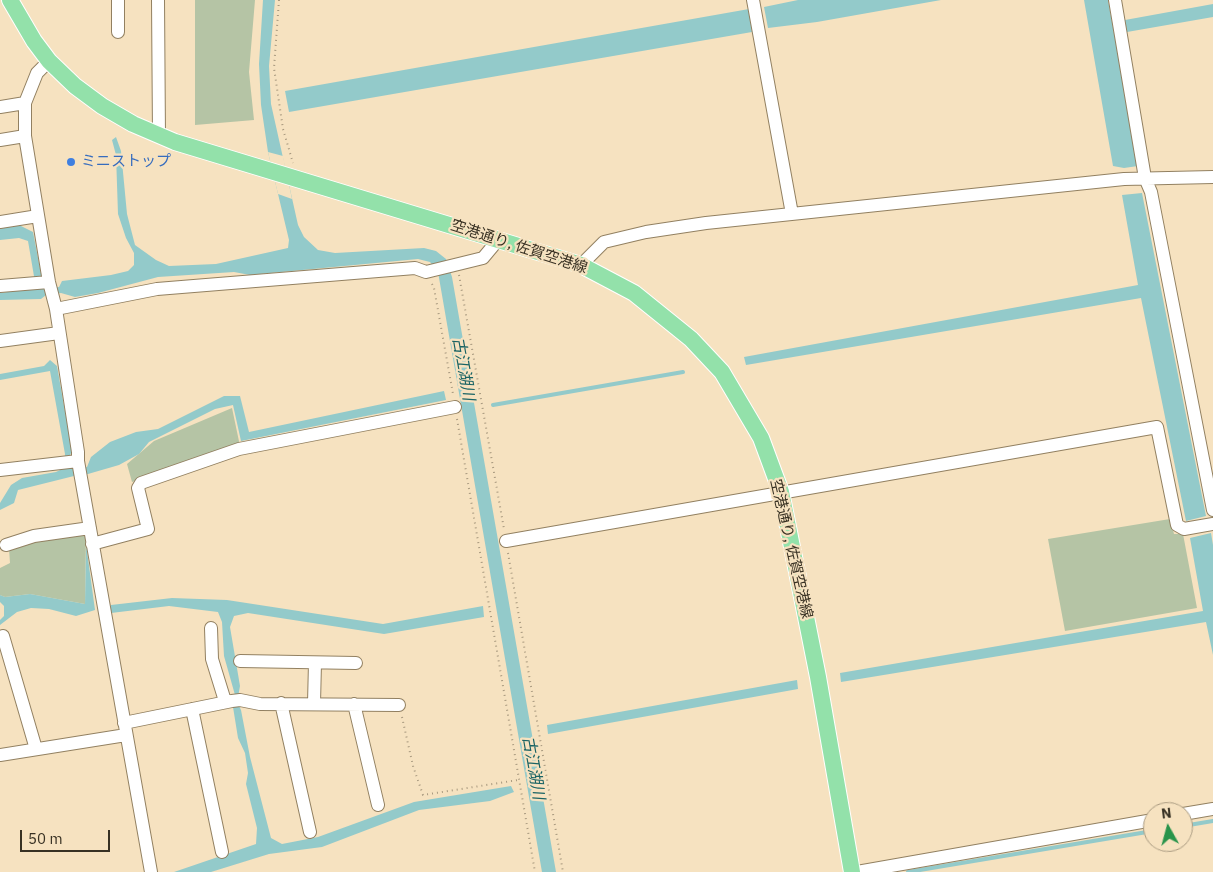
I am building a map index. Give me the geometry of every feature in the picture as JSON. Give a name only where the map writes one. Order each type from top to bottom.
[{"type":"main road","name":"空港通り, 佐賀空港線","points":[[10,0],[34,41],[50,61],[75,86],[102,106],[133,124],[159,136],[581,265],[634,292],[691,339],[722,372],[760,438],[781,492],[818,677],[852,872]]},
{"type":"street","points":[[118,0],[118,32]]},
{"type":"street","points":[[158,0],[159,136]]},
{"type":"street","points":[[754,0],[792,214]]},
{"type":"street","points":[[1115,0],[1145,178],[1151,192],[1213,510]]},
{"type":"street","points":[[50,61],[37,73],[25,103],[25,136],[48,290],[60,333],[74,466],[90,528],[152,872]]},
{"type":"street","points":[[0,106],[25,103]]},
{"type":"street","points":[[0,140],[25,136]]},
{"type":"street","points":[[581,265],[604,242],[646,232],[792,214],[1124,179],[1213,177]]},
{"type":"street","points":[[0,222],[38,216]]},
{"type":"street","points":[[0,286],[48,290],[158,289],[415,268],[426,272],[457,266],[483,258],[498,240]]},
{"type":"street","points":[[0,341],[60,333]]},
{"type":"street","points":[[92,544],[148,529],[138,488],[141,482],[239,449],[455,407]]},
{"type":"street","points":[[506,541],[1157,427],[1177,525],[1184,529],[1213,524]]},
{"type":"street","points":[[0,470],[74,466]]},
{"type":"street","points":[[6,545],[34,536],[90,528]]},
{"type":"street","points":[[211,628],[212,658],[232,701]]},
{"type":"street","points":[[3,636],[6,672],[36,749]]},
{"type":"street","points":[[240,661],[356,663]]},
{"type":"street","points":[[314,703],[315,663]]},
{"type":"street","points":[[0,755],[125,729],[192,709],[232,701],[260,704],[399,705]]},
{"type":"street","points":[[280,704],[310,832]]},
{"type":"street","points":[[354,704],[378,806]]},
{"type":"street","points":[[192,709],[222,852]]},
{"type":"street","points":[[1193,812],[1213,809]]},
{"type":"street","points":[[857,872],[1143,822]]},
{"type":"path","points":[[279,0],[274,68],[283,129],[294,164],[293,178]]},
{"type":"path","points":[[457,266],[563,872]]},
{"type":"path","points":[[426,272],[434,288],[535,872]]},
{"type":"path","points":[[399,705],[413,766],[423,795],[519,780]]},
{"type":"green space","points":[[195,0],[255,0],[249,72],[254,120],[195,125]]},
{"type":"green space","points":[[232,408],[240,446],[132,482],[127,464],[154,441]]},
{"type":"green space","points":[[1170,519],[1174,534],[1183,534],[1197,608],[1065,631],[1048,539]]},
{"type":"green space","points":[[86,533],[85,604],[30,594],[5,597],[0,595],[0,568],[10,563],[9,549],[32,541]]},
{"type":"water","name":"古江湖川","points":[[263,0],[275,0],[269,66],[271,104],[298,225],[304,237],[318,250],[335,253],[424,248],[436,251],[446,259],[452,277],[556,872],[542,872],[438,272],[430,262],[418,259],[250,275],[234,272],[158,277],[75,297],[61,293],[46,295],[41,299],[0,300],[0,293],[36,288],[28,241],[19,238],[0,240],[0,227],[19,225],[33,232],[44,289],[59,287],[62,281],[128,271],[134,265],[134,253],[126,238],[118,214],[116,155],[112,140],[116,137],[121,151],[127,214],[135,245],[156,260],[169,266],[216,264],[288,248],[289,240],[268,152],[261,105],[259,64]]},
{"type":"water","points":[[798,0],[941,0],[817,22],[768,28],[764,7]]},
{"type":"water","points":[[1084,0],[1108,0],[1138,166],[1124,168],[1113,166]]},
{"type":"water","points":[[1213,4],[1213,17],[1127,32],[1125,20]]},
{"type":"water","points":[[749,9],[752,32],[289,112],[285,91]]},
{"type":"water","points":[[1142,193],[1206,516],[1186,521],[1141,298],[746,365],[744,357],[1138,285],[1122,195]]},
{"type":"water","points":[[50,360],[57,366],[72,451],[69,457],[69,466],[74,469],[87,467],[91,457],[110,442],[136,432],[158,429],[224,396],[240,396],[249,432],[444,391],[446,400],[241,441],[233,405],[215,409],[149,442],[139,454],[119,465],[18,490],[14,503],[0,510],[0,503],[11,485],[22,478],[56,472],[64,468],[65,454],[50,371],[0,380],[0,374],[44,366]]},
{"type":"water","points":[[1211,533],[1213,545],[1213,655],[1206,622],[841,682],[840,673],[1203,611],[1190,538]]},
{"type":"water","points":[[86,544],[95,610],[76,616],[49,609],[31,608],[17,612],[0,625],[0,620],[4,616],[4,606],[0,602],[0,595],[5,597],[30,594],[85,604]]},
{"type":"water","points":[[172,598],[227,600],[383,624],[483,606],[484,617],[384,634],[248,613],[234,616],[230,627],[240,686],[239,706],[271,838],[282,844],[318,837],[414,802],[511,786],[514,792],[490,801],[419,810],[322,847],[269,854],[211,872],[174,872],[256,844],[257,828],[246,784],[248,773],[245,753],[238,738],[233,707],[235,695],[224,656],[222,622],[218,612],[169,606],[111,613],[111,605]]},
{"type":"water","points":[[797,680],[798,689],[548,734],[547,725]]},
{"type":"pier","points":[[268,152],[283,156],[292,199],[278,194]]},
{"type":"waterway","points":[[493,405],[683,372]]},
{"type":"waterway","points":[[1193,824],[1213,821]]},
{"type":"waterway","points":[[908,872],[1143,833]]},
{"type":"place","name":"ミニストップ","points":[[71,162]]}]
